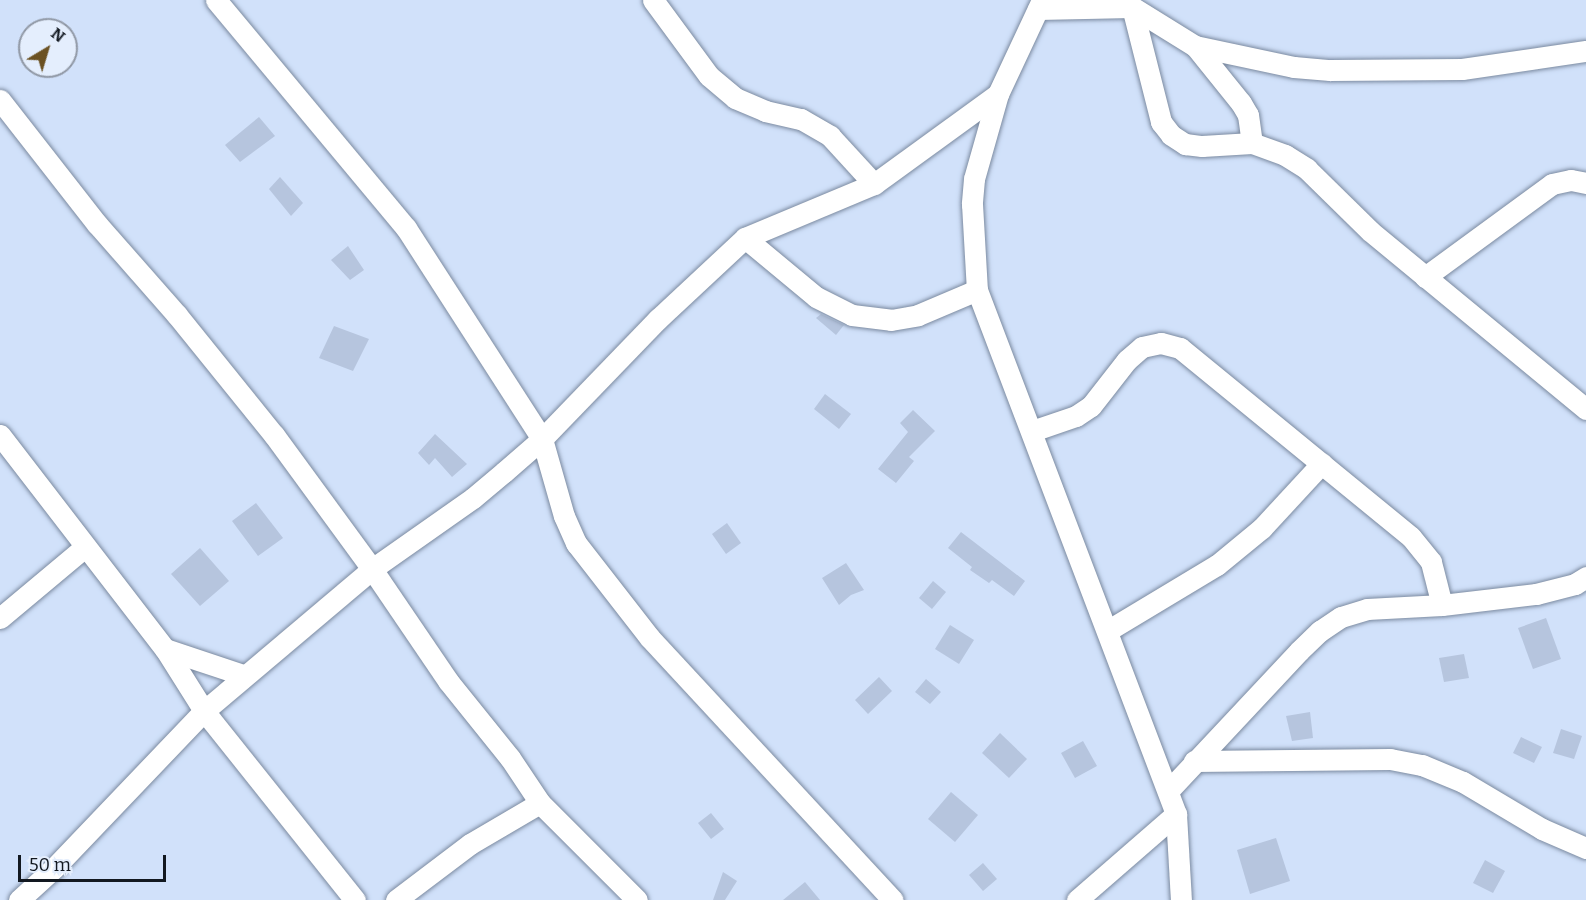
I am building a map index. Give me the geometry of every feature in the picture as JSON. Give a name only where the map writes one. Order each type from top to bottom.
[{"type":"street","points":[[216,0],[406,228],[542,439],[564,516],[576,543],[650,638],[892,900]]},
{"type":"street","points":[[653,0],[709,76],[735,98],[765,111],[801,119],[830,136],[874,184]]},
{"type":"street","points":[[1181,900],[1176,814],[1168,790],[977,290],[972,204],[974,179],[998,94],[1040,4],[1132,7],[1195,46],[1241,103],[1248,115],[1252,143]]},
{"type":"street","points":[[1132,7],[1161,122],[1171,135],[1185,144],[1202,146],[1252,143],[1285,155],[1307,169],[1370,231],[1586,409]]},
{"type":"street","points":[[1195,46],[1294,67],[1330,70],[1462,69],[1586,51]]},
{"type":"street","points":[[19,900],[54,868],[204,711],[243,675],[372,569],[473,498],[542,439],[658,319],[745,238],[874,184],[998,94]]},
{"type":"street","points":[[0,100],[97,224],[177,315],[274,435],[372,569],[448,681],[510,758],[540,803],[637,900]]},
{"type":"street","points":[[1425,277],[1552,184],[1571,180],[1586,183]]},
{"type":"street","points":[[745,238],[816,297],[852,315],[891,321],[918,315],[977,290]]},
{"type":"street","points":[[1032,431],[1076,416],[1102,394],[1126,360],[1142,347],[1161,343],[1180,348],[1323,463],[1424,550],[1431,562],[1442,605]]},
{"type":"street","points":[[0,435],[165,649],[204,711],[355,900]]},
{"type":"street","points":[[1107,631],[1217,565],[1262,528],[1323,463]]},
{"type":"street","points":[[0,618],[85,547]]},
{"type":"street","points":[[1168,790],[1299,651],[1341,617],[1367,609],[1442,605],[1536,594],[1575,584],[1586,577]]},
{"type":"street","points":[[165,649],[243,675]]},
{"type":"street","points":[[1194,761],[1389,759],[1422,765],[1463,782],[1542,830],[1586,848]]},
{"type":"street","points":[[396,900],[470,844],[540,803]]},
{"type":"street","points":[[1077,900],[1176,814]]},
{"type":"building","points":[[259,117],[275,136],[240,162],[225,145]]},
{"type":"building","points":[[280,177],[303,203],[291,216],[269,189]]},
{"type":"building","points":[[348,246],[364,270],[350,280],[331,260]]},
{"type":"building","points":[[821,314],[844,325],[836,335],[816,318]]},
{"type":"building","points":[[334,326],[369,339],[353,371],[319,358]]},
{"type":"building","points":[[825,394],[851,414],[839,429],[814,409]]},
{"type":"building","points":[[913,410],[935,431],[909,457],[914,461],[896,483],[878,469],[908,432],[900,423]]},
{"type":"building","points":[[435,434],[467,464],[452,477],[435,458],[429,465],[418,453]]},
{"type":"building","points":[[256,503],[283,538],[258,556],[232,521]]},
{"type":"building","points":[[727,523],[741,543],[726,554],[712,534]]},
{"type":"building","points":[[961,532],[1025,581],[1014,596],[992,580],[989,583],[970,570],[972,567],[948,548]]},
{"type":"building","points":[[200,548],[229,581],[200,606],[171,574]]},
{"type":"building","points":[[846,563],[864,590],[851,595],[839,605],[822,578]]},
{"type":"building","points":[[933,581],[946,592],[932,609],[919,598]]},
{"type":"building","points":[[1546,618],[1561,659],[1533,669],[1518,628]]},
{"type":"building","points":[[950,625],[974,640],[959,664],[935,649]]},
{"type":"building","points":[[1464,654],[1469,678],[1444,682],[1439,658]]},
{"type":"building","points":[[879,677],[892,691],[868,714],[855,700]]},
{"type":"building","points":[[926,679],[941,692],[930,704],[915,692]]},
{"type":"building","points":[[1310,712],[1313,738],[1292,741],[1286,716]]},
{"type":"building","points":[[1561,729],[1582,736],[1574,759],[1553,753]]},
{"type":"building","points":[[1000,733],[1027,759],[1009,778],[982,753]]},
{"type":"building","points":[[1521,737],[1542,747],[1534,763],[1513,753]]},
{"type":"building","points":[[1083,741],[1097,766],[1075,778],[1061,753]]},
{"type":"building","points":[[951,792],[978,815],[955,842],[928,819]]},
{"type":"building","points":[[711,813],[724,829],[711,839],[698,823]]},
{"type":"building","points":[[1276,838],[1290,881],[1250,894],[1237,850]]},
{"type":"building","points":[[1485,860],[1505,871],[1493,893],[1473,883]]},
{"type":"building","points":[[983,863],[997,879],[983,891],[969,875]]},
{"type":"building","points":[[723,872],[737,881],[725,900],[713,900]]},
{"type":"building","points":[[805,882],[820,900],[783,900]]}]
